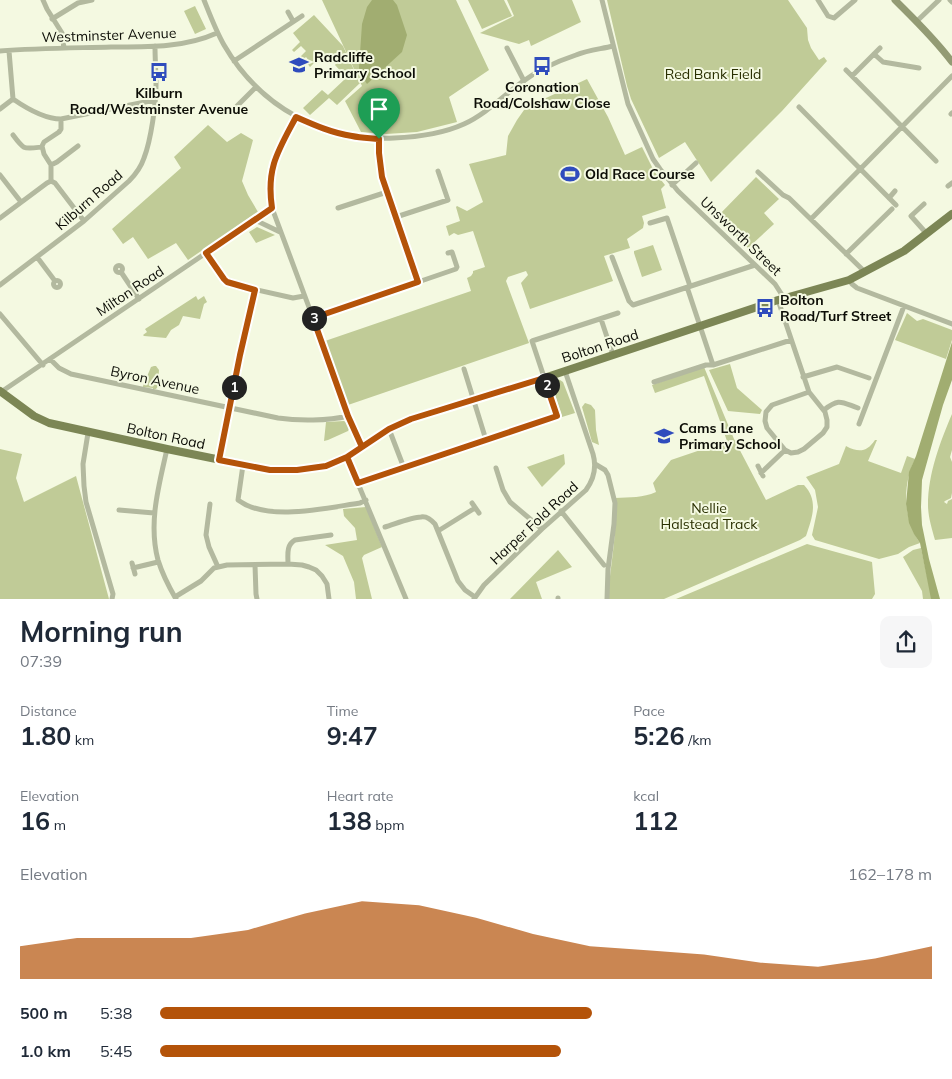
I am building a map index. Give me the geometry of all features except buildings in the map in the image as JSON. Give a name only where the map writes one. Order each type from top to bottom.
[{"type":"main road","points":[[894,0],[917,22],[952,62]]},
{"type":"main road","name":"Bolton Road","points":[[0,392],[34,416],[50,423],[88,433],[270,470],[306,469],[326,466],[347,457],[389,429],[416,417],[566,371],[781,299],[849,280],[904,251],[952,214]]},
{"type":"street","points":[[42,0],[62,33],[64,48]]},
{"type":"street","points":[[52,19],[78,3],[92,0]]},
{"type":"street","points":[[204,0],[217,33],[234,61],[269,99],[296,117],[320,127],[352,136],[379,139],[417,137],[453,129],[486,112],[524,81],[539,72],[576,55],[613,46]]},
{"type":"street","name":"Unsworth Street","points":[[602,0],[628,104],[653,159],[672,185],[775,284],[781,299],[791,340],[809,392]]},
{"type":"street","points":[[818,0],[828,16],[834,18],[855,0]]},
{"type":"street","points":[[917,22],[939,0]]},
{"type":"street","points":[[288,12],[293,21]]},
{"type":"street","points":[[234,61],[302,16]]},
{"type":"street","name":"Westminster Avenue","points":[[0,51],[155,46],[188,42],[206,38],[217,33]]},
{"type":"street","name":"Kilburn Road","points":[[0,285],[84,221],[130,181],[140,166],[146,151],[155,100],[155,46]]},
{"type":"street","points":[[507,48],[524,81]]},
{"type":"street","points":[[852,76],[880,48]]},
{"type":"street","points":[[9,50],[13,99]]},
{"type":"street","points":[[874,54],[883,62],[909,70],[919,68]]},
{"type":"street","points":[[846,70],[936,161]]},
{"type":"street","points":[[811,219],[952,76]]},
{"type":"street","points":[[237,112],[238,106],[256,87]]},
{"type":"street","points":[[13,99],[45,116],[55,119],[155,100]]},
{"type":"street","points":[[0,109],[13,99]]},
{"type":"street","points":[[799,107],[889,198],[894,207],[846,254]]},
{"type":"street","points":[[804,112],[808,107]]},
{"type":"street","points":[[296,117],[279,149],[272,168],[269,186],[272,208],[348,416],[362,447]]},
{"type":"street","points":[[51,181],[51,165],[42,148],[44,142],[61,129],[61,118]]},
{"type":"street","points":[[13,135],[24,148],[42,148]]},
{"type":"street","points":[[379,139],[382,177],[418,282]]},
{"type":"street","points":[[51,165],[78,146]]},
{"type":"street","points":[[928,152],[934,147]]},
{"type":"street","points":[[672,185],[696,163]]},
{"type":"street","points":[[396,217],[448,200],[438,171]]},
{"type":"street","points":[[758,172],[783,196],[789,198],[865,272]]},
{"type":"street","points":[[0,175],[21,202]]},
{"type":"street","points":[[51,181],[55,183],[84,221]]},
{"type":"street","points":[[0,218],[51,181]]},
{"type":"street","points":[[889,198],[895,191]]},
{"type":"street","points":[[338,208],[387,192]]},
{"type":"street","points":[[924,204],[911,216],[926,234]]},
{"type":"street","name":"Milton Road","points":[[0,392],[272,208]]},
{"type":"street","points":[[650,224],[667,218],[713,365]]},
{"type":"street","points":[[255,220],[280,232]]},
{"type":"street","points":[[313,318],[456,269],[452,252],[448,253]]},
{"type":"street","points":[[206,253],[227,282],[293,298],[304,296]]},
{"type":"street","points":[[37,257],[55,281]]},
{"type":"street","points":[[612,261],[630,304],[635,305],[755,265]]},
{"type":"street","points":[[121,272],[139,299]]},
{"type":"street","points":[[849,280],[857,288],[952,324]]},
{"type":"street","points":[[219,460],[255,290]]},
{"type":"street","points":[[859,424],[904,306]]},
{"type":"street","points":[[358,483],[557,416],[532,341],[618,313]]},
{"type":"street","points":[[0,314],[43,364]]},
{"type":"street","points":[[601,319],[613,355]]},
{"type":"street","points":[[654,382],[791,340]]},
{"type":"street","name":"Byron Avenue","points":[[50,359],[59,368],[72,374],[291,420],[341,418],[348,416]]},
{"type":"street","points":[[803,376],[837,367],[869,378]]},
{"type":"street","points":[[464,369],[486,440]]},
{"type":"street","points":[[566,371],[595,464],[608,475],[615,503],[607,599]]},
{"type":"street","points":[[809,392],[824,410],[827,427],[823,434],[798,452],[785,450],[767,428],[765,421],[766,412],[772,405],[809,392]]},
{"type":"street","points":[[824,410],[832,404],[840,402],[858,408]]},
{"type":"street","points":[[389,429],[404,468]]},
{"type":"street","points":[[88,433],[83,464],[86,502],[113,594],[112,599]]},
{"type":"street","points":[[167,449],[154,513],[155,538],[158,562],[176,598],[218,567],[288,564],[302,565],[316,570],[326,584],[329,599]]},
{"type":"street","points":[[758,466],[762,474],[785,450]]},
{"type":"street","points":[[347,457],[406,599]]},
{"type":"street","name":"Harper Fold Road","points":[[474,598],[561,510],[586,490],[594,477],[595,464]]},
{"type":"street","points":[[243,465],[238,500],[248,507],[282,513],[360,503],[366,500]]},
{"type":"street","points":[[496,468],[503,482],[506,497],[542,529]]},
{"type":"street","points":[[208,507],[207,541],[218,567]]},
{"type":"street","points":[[438,531],[475,508]]},
{"type":"street","points":[[561,510],[599,555],[604,565]]},
{"type":"street","points":[[122,513],[154,513]]},
{"type":"street","points":[[385,527],[394,522],[420,516],[427,517],[435,524],[458,581],[474,598]]},
{"type":"street","points":[[288,564],[288,548],[290,543],[295,540],[328,537]]},
{"type":"street","points":[[133,568],[158,562]]},
{"type":"street","points":[[255,565],[257,599]]},
{"type":"green space","points":[[322,0],[456,0],[489,70],[449,97],[457,122],[417,132],[386,134],[361,132],[345,101],[362,86]]},
{"type":"green space","points":[[468,0],[504,0],[512,16],[482,29]]},
{"type":"green space","points":[[507,0],[572,0],[581,22],[531,46],[529,40],[519,44],[480,33],[514,16]]},
{"type":"green space","name":"Red Bank Field","points":[[607,0],[788,0],[807,28],[811,48],[819,60],[824,57],[827,61],[782,111],[711,182],[685,142],[659,158],[631,99]]},
{"type":"green space","points":[[195,6],[206,29],[195,34],[184,11]]},
{"type":"green space","points":[[314,15],[343,46],[360,83],[337,105],[329,98],[310,115],[303,108],[322,90],[328,95],[345,79],[345,76],[335,65],[338,61],[333,56],[329,60],[317,60],[310,67],[306,57],[298,64],[295,62],[306,51],[301,46],[294,52],[292,50],[300,42],[293,33]]},
{"type":"green space","points":[[587,79],[608,117],[625,155],[642,147],[654,171],[665,185],[661,189],[666,208],[642,216],[643,228],[627,239],[630,248],[604,256],[613,281],[530,309],[521,283],[528,275],[526,271],[508,277],[506,281],[529,343],[348,405],[325,341],[471,291],[467,278],[471,276],[473,271],[485,267],[473,231],[458,235],[454,233],[449,236],[446,226],[460,221],[457,206],[467,211],[483,202],[469,164],[506,155],[508,136],[524,110]]},
{"type":"green space","points":[[208,125],[227,142],[241,133],[253,140],[242,181],[258,212],[188,260],[176,243],[148,259],[133,237],[123,244],[112,229],[181,168],[174,157]]},
{"type":"green space","points":[[756,177],[779,199],[764,213],[774,224],[748,248],[717,217]]},
{"type":"green space","points":[[257,227],[275,235],[256,243],[249,232]]},
{"type":"green space","points":[[653,245],[662,270],[642,277],[634,251]]},
{"type":"green space","points":[[196,296],[198,300],[204,296],[207,302],[204,304],[200,319],[183,316],[179,325],[171,330],[166,338],[143,335],[147,332],[145,329]]},
{"type":"green space","points":[[907,313],[917,321],[923,319],[952,330],[952,340],[946,359],[895,340]]},
{"type":"green space","points":[[730,364],[737,388],[762,410],[760,414],[728,411],[709,370]]},
{"type":"green space","points":[[154,366],[159,370],[159,385],[156,389],[143,387],[151,367]]},
{"type":"green space","name":"Nellie Halstead Track","points":[[704,367],[734,439],[766,500],[798,485],[804,485],[809,491],[813,510],[806,536],[664,599],[608,599],[615,536],[615,498],[641,496],[656,492],[653,483],[671,460],[727,441],[704,376],[655,393],[652,385]]},
{"type":"green space","points":[[556,379],[563,382],[575,413],[562,417],[551,381]]},
{"type":"green space","points":[[585,403],[591,405],[595,410],[599,445],[592,442],[582,407]]},
{"type":"green space","points":[[952,414],[952,450],[950,457],[952,462],[952,493],[951,498],[944,502],[947,504],[952,499],[952,538],[935,540],[928,509],[930,482],[939,447]]},
{"type":"green space","points":[[344,421],[347,423],[348,431],[324,441],[326,422]]},
{"type":"green space","points":[[877,440],[868,461],[901,473],[907,456],[915,459],[908,480],[906,502],[910,523],[920,543],[898,554],[879,559],[815,540],[812,535],[818,507],[815,490],[806,477],[839,464],[846,446],[855,450],[862,450],[869,447]]},
{"type":"green space","points":[[0,449],[22,454],[16,478],[24,502],[76,476],[109,599],[0,599]]},
{"type":"green space","points":[[564,454],[565,464],[542,487],[527,467]]},
{"type":"green space","points":[[366,507],[382,547],[364,555],[362,558],[372,599],[356,599],[354,582],[343,556],[325,545],[357,540],[355,528],[344,516],[343,509]]},
{"type":"green space","points":[[807,544],[872,562],[875,594],[872,599],[676,599]]},
{"type":"green space","points":[[921,548],[932,599],[923,599],[922,591],[903,557],[913,550]]},
{"type":"green space","points":[[558,550],[572,567],[536,582],[542,599],[510,599]]},
{"type":"shaded area","points":[[372,0],[393,0],[397,5],[407,35],[402,52],[367,84],[359,68],[362,24],[367,7]]},
{"type":"shaded area","points":[[952,342],[952,380],[922,480],[922,525],[940,599],[931,599],[920,543],[909,523],[906,504],[909,472],[916,456]]},
{"type":"place","name":"Radcliffe Primary School","points":[[299,65]]},
{"type":"place","name":"Coronation Road/Colshaw Close","points":[[542,66]]},
{"type":"place","name":"Kilburn Road/Westminster Avenue","points":[[159,72]]},
{"type":"place","name":"Old Race Course","points":[[570,174]]},
{"type":"place","name":"Bolton Road/Turf Street","points":[[765,308]]},
{"type":"place","name":"Cams Lane Primary School","points":[[664,436]]},
{"type":"route","points":[[379,139],[336,132],[296,117],[274,160],[269,186],[272,208],[206,253],[227,282],[255,290],[219,460],[270,470],[297,470],[326,466],[347,457],[389,429],[411,419],[544,378],[557,416],[358,483],[347,457],[362,447],[348,416],[313,318],[418,282],[382,177],[379,139]]}]
